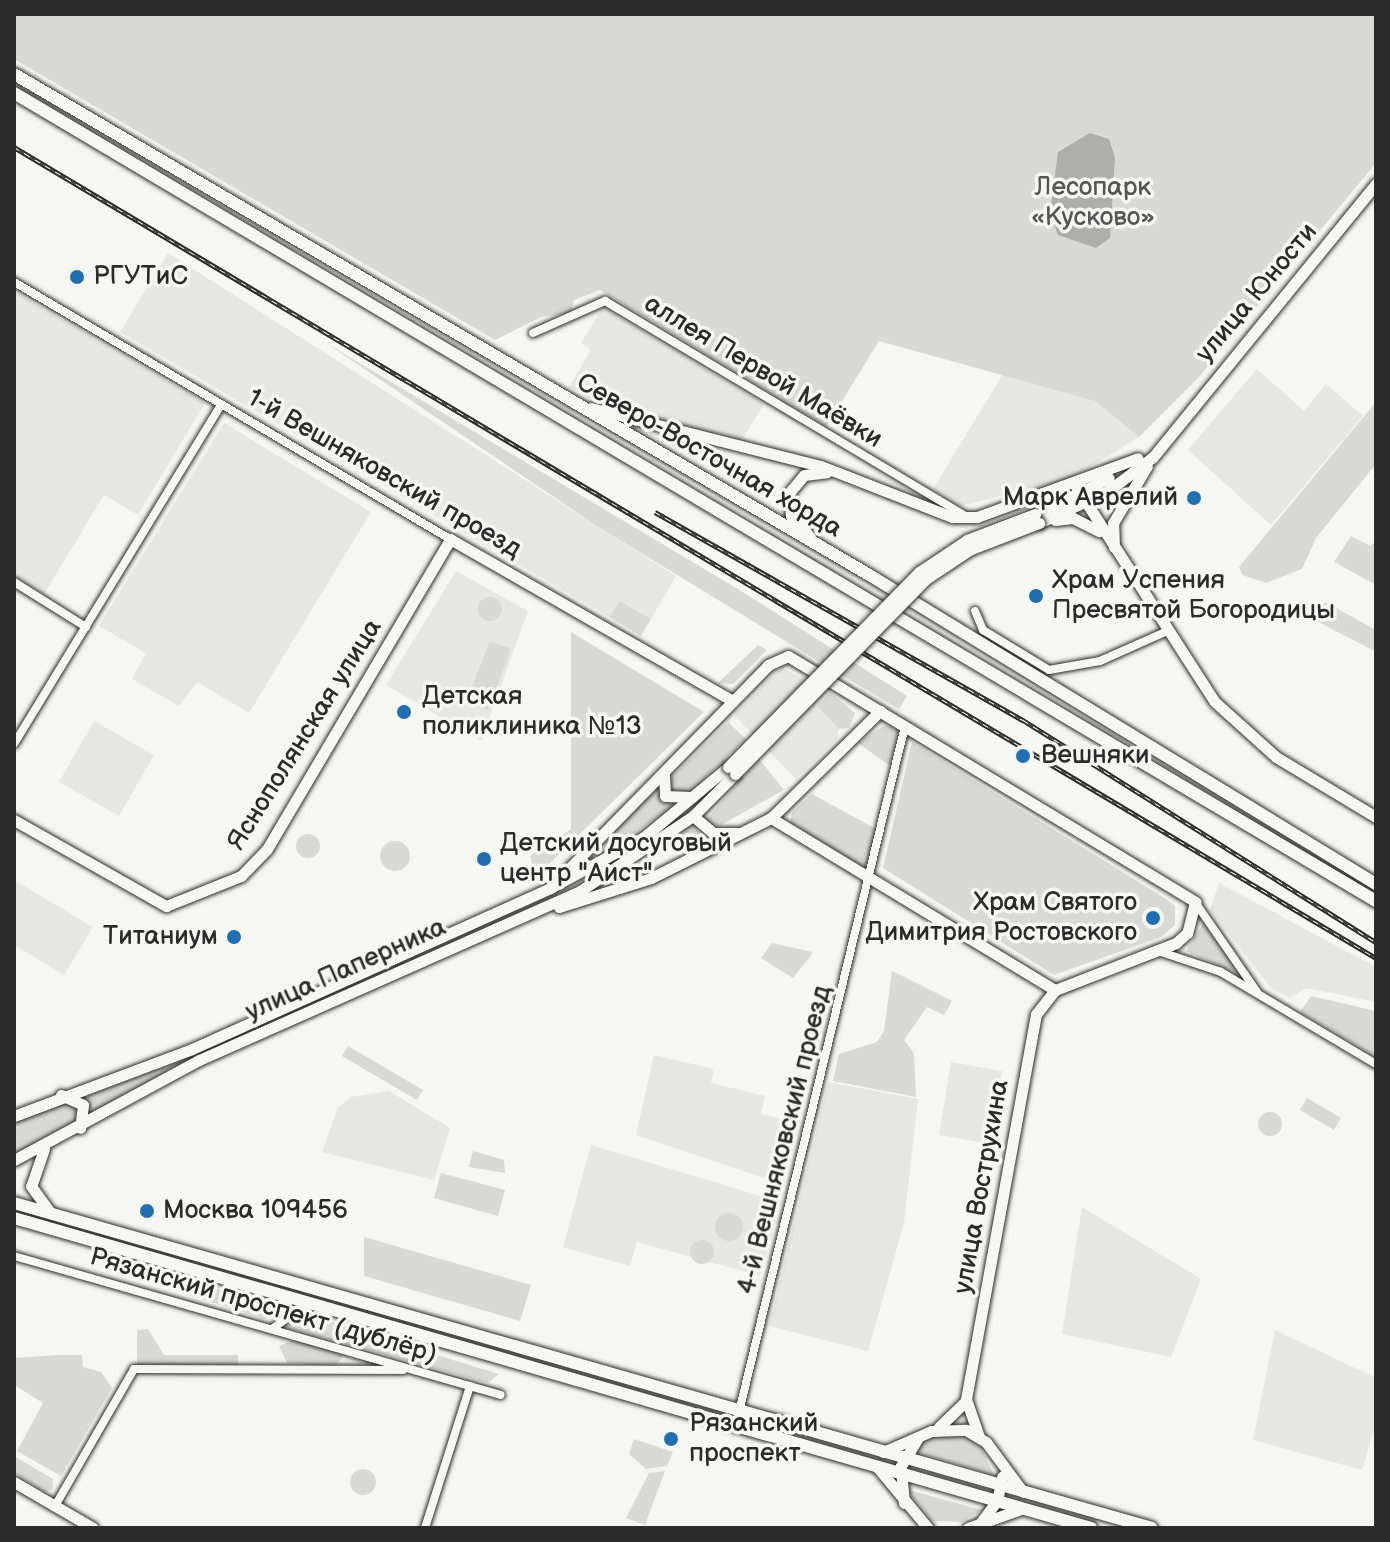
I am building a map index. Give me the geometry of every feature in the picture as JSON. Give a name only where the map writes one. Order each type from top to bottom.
[{"type":"main road","name":"Северо-Восточная хорда","points":[[14,74],[819,546],[1376,884]]},
{"type":"main road","name":"Северо-Восточная хорда","points":[[14,93],[1376,901]]},
{"type":"main road","points":[[14,1203],[739,1413],[1152,1528]]},
{"type":"main road","points":[[14,1218],[1091,1528]]},
{"type":"street","name":"улица Юности","points":[[1037,518],[1144,458],[1173,429],[1376,184]]},
{"type":"street","name":"1-й Вешняковский проезд","points":[[14,282],[450,539],[733,701]]},
{"type":"street","name":"аллея Первой Маёвки","points":[[533,333],[605,301],[968,518]]},
{"type":"street","points":[[565,398],[838,473],[938,514],[968,518],[1080,494],[1165,632],[1242,729],[1376,817]]},
{"type":"street","points":[[14,744],[221,405]]},
{"type":"street","points":[[1116,556],[1113,523],[1144,458]]},
{"type":"street","points":[[819,546],[791,516],[789,493],[804,475],[838,473]]},
{"type":"street","points":[[732,771],[919,572],[967,540],[1037,518],[1073,518],[1103,534]]},
{"type":"street","name":"Яснополянская улица","points":[[14,820],[160,904],[179,905],[241,876],[267,849],[450,539]]},
{"type":"street","points":[[14,582],[86,627]]},
{"type":"street","points":[[975,611],[983,630],[1049,670],[1100,661],[1165,632]]},
{"type":"street","points":[[550,888],[768,665],[788,656],[1195,902],[1258,993]]},
{"type":"street","points":[[509,923],[651,878],[771,818],[880,711]]},
{"type":"street","name":"4-й Вешняковский проезд","points":[[739,1413],[905,726]]},
{"type":"street","name":"улица Паперника","points":[[14,1116],[60,1095],[192,1049],[550,888],[644,837],[732,771]]},
{"type":"street","name":"улица Паперника","points":[[14,1160],[80,1129],[199,1060],[580,891],[693,816],[732,771]]},
{"type":"street","points":[[664,774],[665,796],[700,794]]},
{"type":"street","points":[[693,816],[713,833],[744,833]]},
{"type":"street","points":[[771,818],[1055,990],[1161,952],[1187,933],[1195,902]]},
{"type":"street","points":[[1161,952],[1196,961],[1258,993],[1376,1064]]},
{"type":"street","name":"улица Вострухина","points":[[979,1436],[966,1399],[1036,1014],[1055,990]]},
{"type":"street","points":[[60,1095],[83,1105],[80,1129]]},
{"type":"street","points":[[52,1142],[31,1176],[35,1200],[54,1214]]},
{"type":"street","name":"Рязанский проспект (дублёр)","points":[[14,1256],[501,1395]]},
{"type":"street","points":[[272,1329],[294,1308],[309,1304]]},
{"type":"street","points":[[352,1369],[355,1353]]},
{"type":"street","points":[[55,1506],[134,1369],[416,1370]]},
{"type":"street","points":[[425,1528],[470,1386]]},
{"type":"street","points":[[883,1452],[957,1416],[966,1399]]},
{"type":"street","points":[[904,1503],[899,1475],[903,1459],[928,1432],[957,1428],[979,1436],[1027,1494]]},
{"type":"street","points":[[981,1522],[997,1501],[1002,1488],[997,1457]]},
{"type":"street","points":[[878,1468],[904,1503],[925,1525],[935,1528]]},
{"type":"street","points":[[14,1482],[93,1528]]},
{"type":"street","points":[[968,1528],[1021,1508]]},
{"type":"shaded area","points":[[1090,133],[1109,139],[1115,158],[1110,238],[1096,248],[1058,235],[1050,213],[1058,152]]},
{"type":"shaded area","points":[[168,253],[676,576],[651,619],[620,601],[609,617],[120,332]]},
{"type":"shaded area","points":[[14,291],[205,403],[138,515],[104,495],[44,594],[14,575]]},
{"type":"shaded area","points":[[603,307],[764,404],[742,440],[614,411],[569,387],[591,350],[581,343]]},
{"type":"shaded area","points":[[1257,369],[1304,411],[1326,384],[1363,416],[1271,525],[1188,450]]},
{"type":"shaded area","points":[[1003,374],[1095,401],[1139,437],[1072,478],[961,506],[933,489]]},
{"type":"shaded area","points":[[224,423],[371,512],[249,713],[197,682],[179,706],[132,679],[146,653],[99,626]]},
{"type":"shaded area","points":[[456,571],[528,611],[481,741],[386,685]]},
{"type":"shaded area","points":[[781,667],[827,693],[816,706],[839,726],[837,739],[796,779],[734,715]]},
{"type":"shaded area","points":[[94,721],[154,755],[119,816],[59,782]]},
{"type":"shaded area","points":[[14,880],[93,927],[64,975],[14,945]]},
{"type":"shaded area","points":[[1219,883],[1376,967],[1376,1002],[1306,988],[1290,998],[1271,988],[1210,910]]},
{"type":"shaded area","points":[[654,1055],[714,1069],[711,1083],[765,1096],[761,1114],[789,1121],[776,1182],[636,1135]]},
{"type":"shaded area","points":[[951,1062],[1002,1071],[990,1144],[939,1135]]},
{"type":"shaded area","points":[[828,1082],[918,1099],[904,1223],[868,1351],[769,1326]]},
{"type":"shaded area","points":[[389,1091],[450,1128],[434,1180],[322,1152],[338,1107],[351,1097]]},
{"type":"shaded area","points":[[591,1145],[781,1202],[760,1276],[637,1242],[630,1266],[563,1247]]},
{"type":"shaded area","points":[[1082,1207],[1201,1279],[1171,1357],[1062,1334]]},
{"type":"shaded area","points":[[1275,1330],[1376,1378],[1376,1424],[1362,1470],[1253,1440]]},
{"type":"green space","name":"Лесопарк «Кусково»","points":[[14,14],[1376,14],[1376,163],[1198,378],[1139,437],[1095,401],[879,341],[826,427],[600,290],[574,300],[571,313],[541,317],[495,340],[14,59]]},
{"type":"green space","points":[[326,343],[746,594],[907,696],[899,709],[597,526]]},
{"type":"green space","points":[[1376,402],[1376,464],[1316,538],[1302,569],[1266,583],[1242,575],[1239,567]]},
{"type":"green space","points":[[1351,536],[1370,546],[1376,541],[1376,585],[1334,562]]},
{"type":"green space","points":[[490,597],[498,601],[502,609],[498,617],[490,621],[482,617],[478,609],[482,601]]},
{"type":"green space","points":[[620,601],[651,619],[641,636],[609,617]]},
{"type":"green space","points":[[1325,602],[1376,630],[1376,652],[1313,619]]},
{"type":"green space","points":[[571,632],[704,712],[536,877],[530,856],[571,829]]},
{"type":"green space","points":[[490,641],[511,649],[488,710],[466,702]]},
{"type":"green space","points":[[758,645],[767,650],[733,684],[718,683]]},
{"type":"green space","points":[[830,692],[855,713],[849,728],[839,729],[817,706]]},
{"type":"green space","points":[[728,722],[746,739],[687,795],[672,793],[671,778]]},
{"type":"green space","points":[[885,725],[899,729],[890,766],[858,743]]},
{"type":"green space","points":[[912,742],[1166,899],[1175,906],[1175,925],[1161,937],[1054,975],[883,868]]},
{"type":"green space","points":[[759,759],[784,790],[719,826],[704,822]]},
{"type":"green space","points":[[657,788],[673,807],[595,859],[594,852]]},
{"type":"green space","points":[[812,794],[876,829],[868,865],[857,868],[790,827],[792,812]]},
{"type":"green space","points":[[693,823],[702,837],[647,858]]},
{"type":"green space","points":[[308,834],[316,838],[320,846],[316,854],[308,858],[300,854],[296,846],[300,838]]},
{"type":"green space","points":[[395,841],[406,845],[410,856],[406,867],[395,871],[384,867],[380,856],[384,845]]},
{"type":"green space","points":[[1204,922],[1241,975],[1186,951]]},
{"type":"green space","points":[[772,943],[812,954],[793,978],[761,958]]},
{"type":"green space","points":[[892,971],[952,1001],[944,1015],[927,1007],[904,1040],[914,1053],[916,1097],[833,1081],[839,1054],[877,1042],[884,1031]]},
{"type":"green space","points":[[1311,996],[1376,1011],[1376,1057],[1300,1012]]},
{"type":"green space","points":[[348,1046],[423,1090],[417,1100],[342,1056]]},
{"type":"green space","points":[[190,1059],[89,1119],[78,1094]]},
{"type":"green space","points":[[1307,1098],[1341,1118],[1334,1130],[1300,1110]]},
{"type":"green space","points":[[60,1101],[76,1108],[77,1122],[14,1156],[14,1122]]},
{"type":"green space","points":[[1270,1112],[1281,1119],[1282,1124],[1275,1135],[1270,1136],[1259,1129],[1258,1124],[1265,1113]]},
{"type":"green space","points":[[473,1151],[504,1160],[505,1173],[469,1167]]},
{"type":"green space","points":[[441,1173],[505,1190],[498,1216],[434,1198]]},
{"type":"green space","points":[[729,1213],[739,1217],[743,1227],[739,1237],[729,1241],[719,1237],[715,1227],[719,1217]]},
{"type":"green space","points":[[364,1237],[531,1285],[520,1321],[364,1276]]},
{"type":"green space","points":[[702,1240],[713,1247],[714,1252],[707,1263],[702,1264],[691,1257],[690,1252],[697,1241]]},
{"type":"green space","points":[[175,1279],[283,1307],[265,1319],[183,1293]]},
{"type":"green space","points":[[297,1310],[499,1374],[488,1383],[287,1328]]},
{"type":"green space","points":[[148,1329],[164,1355],[238,1355],[238,1366],[137,1367],[137,1330]]},
{"type":"green space","points":[[294,1340],[344,1354],[336,1366],[287,1363],[279,1346]]},
{"type":"green space","points":[[82,1355],[83,1367],[101,1372],[112,1388],[61,1476],[17,1451],[43,1403],[14,1385],[14,1358]]},
{"type":"green space","points":[[961,1435],[981,1447],[994,1475],[912,1451],[933,1436]]},
{"type":"green space","points":[[634,1439],[673,1452],[667,1466],[646,1469],[629,1454]]},
{"type":"green space","points":[[14,1456],[53,1479],[53,1489],[45,1492],[14,1473]]},
{"type":"green space","points":[[363,1469],[372,1473],[376,1482],[372,1491],[363,1495],[354,1491],[350,1482],[354,1473]]},
{"type":"green space","points":[[665,1471],[645,1525],[626,1518],[649,1473]]},
{"type":"green space","points":[[905,1489],[982,1510],[961,1522],[933,1521]]},
{"type":"railway","points":[[14,147],[1376,958]]},
{"type":"railway","points":[[655,512],[1023,720],[1376,942]]},
{"type":"place","name":"РГУТиС","points":[[77,277]]},
{"type":"place","name":"Марк Аврелий","points":[[1194,498]]},
{"type":"place","name":"Храм Успения Пресвятой Богородицы","points":[[1036,596]]},
{"type":"place","name":"Детская поликлиника №13","points":[[404,712]]},
{"type":"place","name":"Вешняки","points":[[1023,756]]},
{"type":"place","name":"Детский досуговый центр \"Аист\"","points":[[484,859]]},
{"type":"place","name":"Храм Святого Димитрия Ростовского","points":[[1153,918]]},
{"type":"place","name":"Титаниум","points":[[234,937]]},
{"type":"place","name":"Москва 109456","points":[[147,1211]]},
{"type":"place","name":"Рязанский проспект","points":[[671,1439]]}]
